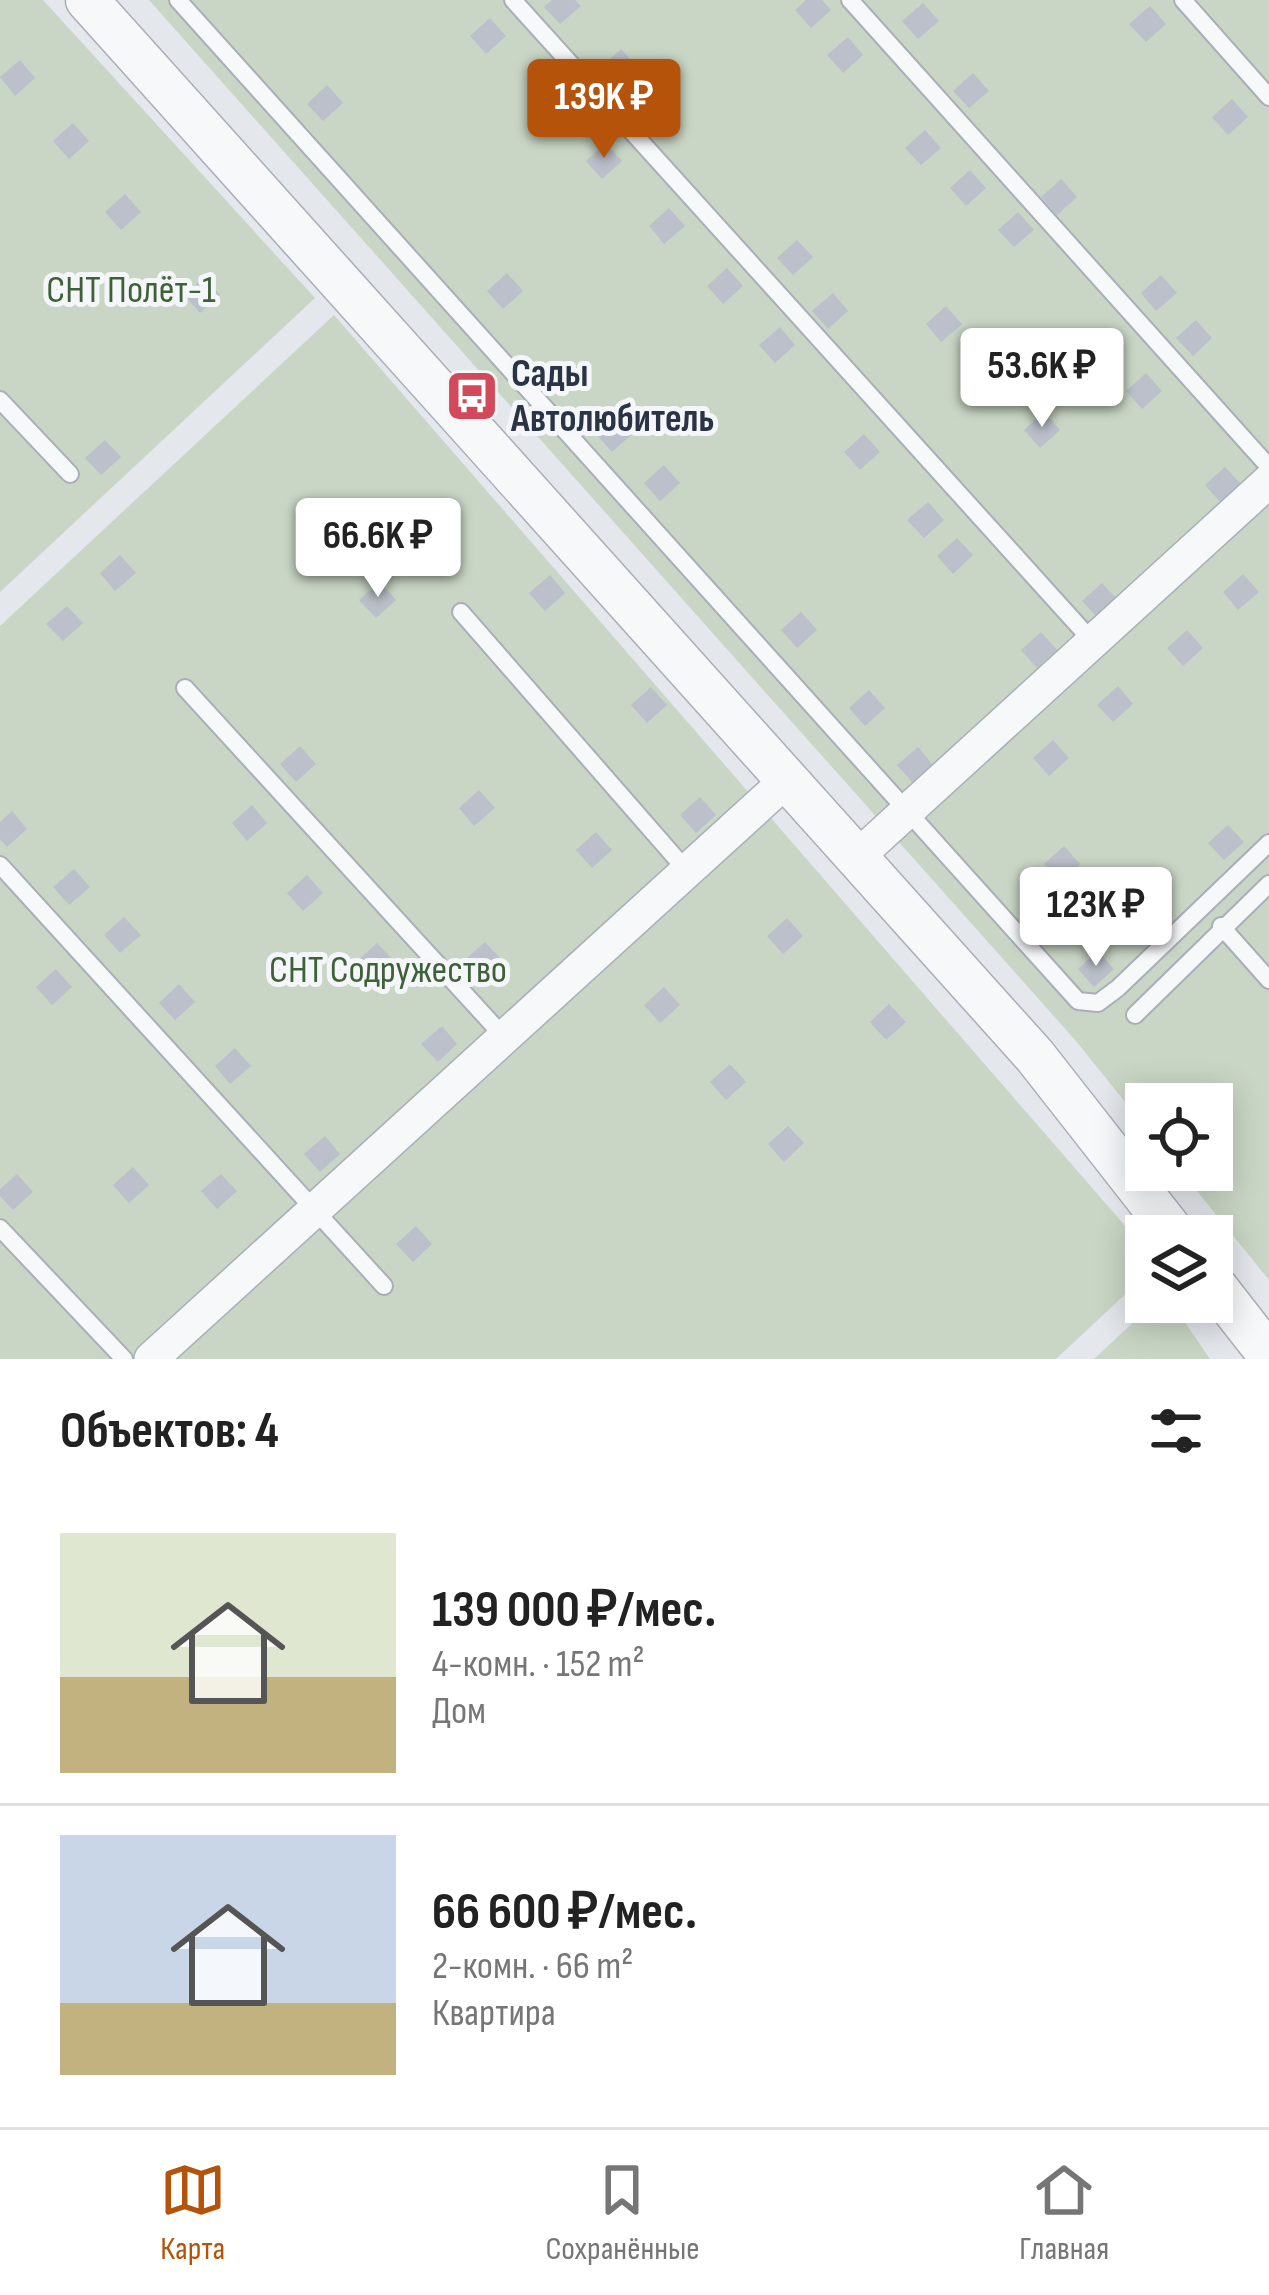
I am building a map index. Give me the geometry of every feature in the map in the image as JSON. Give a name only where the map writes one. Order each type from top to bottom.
[{"type":"street","points":[[87,0],[1035,1056],[1160,1215]]},
{"type":"street","points":[[858,856],[1269,481]]},
{"type":"street","points":[[151,1359],[788,778]]},
{"type":"street","points":[[1233,1309],[1269,1355]]},
{"type":"lane","points":[[178,0],[1078,1001],[1098,1003],[1269,843]]},
{"type":"lane","points":[[513,0],[1093,642]]},
{"type":"lane","points":[[850,0],[1269,467]]},
{"type":"lane","points":[[1183,0],[1269,97]]},
{"type":"lane","points":[[0,400],[70,474]]},
{"type":"lane","points":[[461,612],[687,871]]},
{"type":"lane","points":[[185,688],[505,1038]]},
{"type":"lane","points":[[0,865],[384,1286]]},
{"type":"lane","points":[[1135,1015],[1269,884]]},
{"type":"lane","points":[[1221,926],[1269,980]]},
{"type":"lane","points":[[0,1228],[124,1359]]},
{"type":"green space","name":"СНТ Полёт-1","points":[[0,0],[43,0],[315,298],[0,592]]},
{"type":"green space","points":[[149,0],[1269,0],[1269,1280],[1233,1236],[1233,1215],[1216,1215],[1197,1191],[1233,1191],[1233,1083],[1125,1083],[1125,1102],[1076,1041]]},
{"type":"green space","name":"СНТ Содружество","points":[[334,315],[1125,1226],[1125,1295],[1056,1359],[0,1359],[0,626]]},
{"type":"green space","points":[[1133,1323],[1185,1323],[1210,1359],[1094,1359]]},
{"type":"building","points":[[552,0],[575,0],[581,6],[560,24],[544,7]]},
{"type":"building","points":[[806,0],[822,0],[831,10],[811,28],[795,10]]},
{"type":"building","points":[[923,3],[939,21],[918,39],[902,21]]},
{"type":"building","points":[[1150,6],[1166,24],[1146,42],[1129,24]]},
{"type":"building","points":[[490,18],[506,36],[486,54],[470,36]]},
{"type":"building","points":[[848,37],[863,55],[843,73],[827,55]]},
{"type":"building","points":[[621,49],[637,67],[617,85],[601,67]]},
{"type":"building","points":[[20,60],[35,78],[15,96],[0,77]]},
{"type":"building","points":[[973,73],[989,91],[969,108],[953,91]]},
{"type":"building","points":[[327,85],[343,103],[323,121],[307,104]]},
{"type":"building","points":[[564,96],[579,114],[559,132],[544,114]]},
{"type":"building","points":[[659,97],[675,115],[655,133],[639,115]]},
{"type":"building","points":[[1232,99],[1248,117],[1228,135],[1212,117]]},
{"type":"building","points":[[73,123],[89,141],[69,159],[53,141]]},
{"type":"building","points":[[925,130],[941,148],[921,165],[905,148]]},
{"type":"building","points":[[606,143],[622,161],[602,179],[586,161]]},
{"type":"building","points":[[970,170],[986,188],[966,206],[950,188]]},
{"type":"building","points":[[1061,179],[1077,197],[1057,215],[1041,197]]},
{"type":"building","points":[[125,194],[141,212],[121,230],[105,212]]},
{"type":"building","points":[[669,208],[685,226],[664,244],[649,226]]},
{"type":"building","points":[[1018,212],[1034,230],[1014,247],[998,230]]},
{"type":"building","points":[[797,240],[813,257],[793,275],[777,258]]},
{"type":"building","points":[[727,268],[743,286],[723,304],[707,286]]},
{"type":"building","points":[[507,273],[523,291],[503,309],[487,291]]},
{"type":"building","points":[[1161,275],[1177,293],[1156,311],[1141,293]]},
{"type":"building","points":[[204,277],[220,295],[200,313],[184,295]]},
{"type":"building","points":[[833,293],[848,311],[828,329],[812,311]]},
{"type":"building","points":[[946,306],[962,324],[941,342],[926,324]]},
{"type":"building","points":[[1196,320],[1212,338],[1193,356],[1176,338]]},
{"type":"building","points":[[780,327],[795,345],[775,363],[759,345]]},
{"type":"building","points":[[1024,345],[1039,363],[1019,381],[1003,363]]},
{"type":"building","points":[[1146,373],[1162,391],[1142,409],[1126,391]]},
{"type":"building","points":[[1044,412],[1060,430],[1040,448],[1024,430]]},
{"type":"building","points":[[616,416],[632,434],[612,452],[596,434]]},
{"type":"building","points":[[864,434],[880,452],[860,470],[844,452]]},
{"type":"building","points":[[105,440],[121,457],[101,475],[85,458]]},
{"type":"building","points":[[664,465],[680,483],[660,501],[644,483]]},
{"type":"building","points":[[1225,467],[1241,484],[1221,503],[1205,485]]},
{"type":"building","points":[[928,502],[944,520],[924,538],[907,520]]},
{"type":"building","points":[[957,538],[973,555],[953,574],[937,556]]},
{"type":"building","points":[[120,555],[136,573],[115,591],[100,573]]},
{"type":"building","points":[[1243,574],[1259,592],[1238,610],[1223,592]]},
{"type":"building","points":[[550,575],[565,593],[545,611],[529,593]]},
{"type":"building","points":[[380,582],[396,600],[376,618],[359,600]]},
{"type":"building","points":[[1102,583],[1118,600],[1098,618],[1082,601]]},
{"type":"building","points":[[67,606],[83,623],[63,641],[46,624]]},
{"type":"building","points":[[801,612],[817,630],[797,648],[781,630]]},
{"type":"building","points":[[1187,630],[1203,648],[1183,666],[1167,648]]},
{"type":"building","points":[[1041,632],[1057,650],[1037,668],[1021,650]]},
{"type":"building","points":[[1118,686],[1133,704],[1113,722],[1097,705]]},
{"type":"building","points":[[651,687],[667,705],[647,723],[631,705]]},
{"type":"building","points":[[869,690],[885,708],[865,726],[849,708]]},
{"type":"building","points":[[1053,740],[1069,758],[1049,776],[1033,758]]},
{"type":"building","points":[[300,746],[316,764],[296,782],[280,764]]},
{"type":"building","points":[[918,747],[933,765],[913,783],[897,765]]},
{"type":"building","points":[[479,790],[495,808],[474,826],[459,808]]},
{"type":"building","points":[[700,797],[716,815],[696,833],[680,815]]},
{"type":"building","points":[[252,805],[267,823],[247,841],[232,823]]},
{"type":"building","points":[[12,811],[27,829],[7,847],[0,839],[0,822]]},
{"type":"building","points":[[1228,825],[1244,842],[1224,860],[1208,843]]},
{"type":"building","points":[[596,832],[612,850],[592,868],[576,850]]},
{"type":"building","points":[[1064,846],[1080,864],[1060,882],[1044,864]]},
{"type":"building","points":[[74,869],[90,887],[69,905],[53,887]]},
{"type":"building","points":[[307,875],[323,893],[303,911],[287,893]]},
{"type":"building","points":[[1155,890],[1170,908],[1151,926],[1134,908]]},
{"type":"building","points":[[124,917],[141,935],[120,953],[104,935]]},
{"type":"building","points":[[787,918],[803,936],[783,954],[767,936]]},
{"type":"building","points":[[485,942],[501,959],[481,978],[465,960]]},
{"type":"building","points":[[377,943],[393,960],[373,978],[357,961]]},
{"type":"building","points":[[1098,951],[1114,969],[1094,987],[1078,969]]},
{"type":"building","points":[[56,969],[72,987],[52,1005],[36,987]]},
{"type":"building","points":[[179,984],[195,1002],[175,1020],[159,1003]]},
{"type":"building","points":[[664,987],[680,1005],[660,1023],[644,1005]]},
{"type":"building","points":[[889,1004],[906,1022],[886,1040],[870,1022]]},
{"type":"building","points":[[442,1026],[457,1044],[438,1062],[421,1044]]},
{"type":"building","points":[[235,1048],[251,1066],[230,1084],[215,1066]]},
{"type":"building","points":[[730,1064],[746,1082],[726,1100],[710,1082]]},
{"type":"building","points":[[788,1126],[804,1143],[784,1162],[768,1144]]},
{"type":"building","points":[[325,1136],[340,1154],[320,1172],[304,1154]]},
{"type":"building","points":[[133,1167],[149,1185],[129,1203],[113,1185]]},
{"type":"building","points":[[17,1174],[33,1192],[13,1210],[0,1196],[0,1189]]},
{"type":"building","points":[[221,1174],[237,1191],[217,1209],[201,1191]]},
{"type":"building","points":[[416,1226],[432,1244],[413,1262],[396,1244]]},
{"type":"place","name":"Сады Автолюбитель","points":[[472,396]]}]
